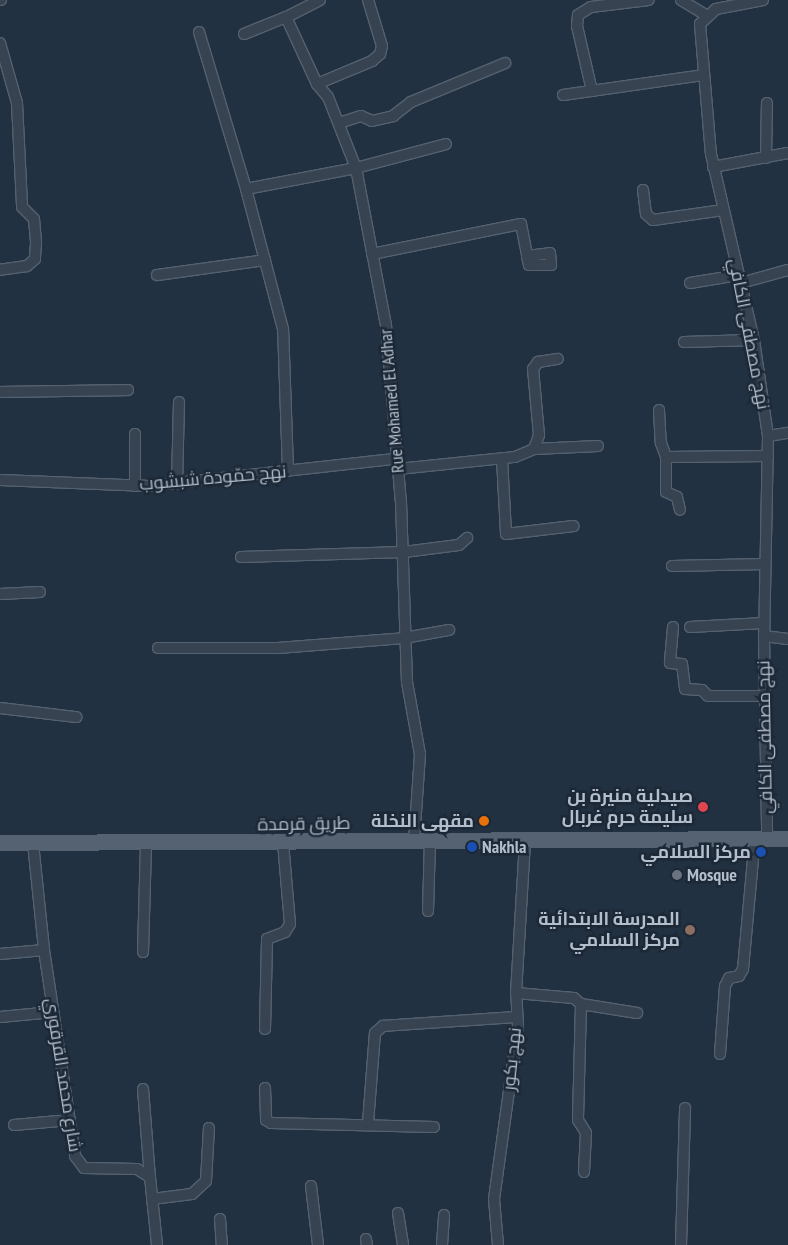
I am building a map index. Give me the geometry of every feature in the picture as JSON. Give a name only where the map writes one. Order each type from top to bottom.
[{"type":"main road","name":"طريق قرمدة","points":[[0,843],[146,844],[788,839]]},
{"type":"street","points":[[244,34],[286,17],[320,0]]},
{"type":"street","points":[[317,84],[372,61],[380,54],[382,46],[368,0]]},
{"type":"street","points":[[592,91],[576,26],[578,15],[591,7],[649,0]]},
{"type":"street","points":[[681,0],[706,15],[716,9],[763,0]]},
{"type":"street","name":"نهج مصطفى الكافي","points":[[706,15],[700,24],[703,76],[714,167],[754,340],[768,436],[764,623],[765,696],[761,838],[743,969],[739,976],[729,978],[725,986],[720,1054]]},
{"type":"street","name":"Rue Mohamed El Adhar","points":[[286,17],[317,84],[328,96],[356,168],[388,344],[404,552],[404,638],[408,691],[420,754],[414,841]]},
{"type":"street","points":[[199,32],[246,189],[283,329],[288,470]]},
{"type":"street","points":[[0,42],[17,103],[22,207],[34,219],[36,243],[35,259],[28,266],[0,270]]},
{"type":"street","points":[[339,123],[361,116],[372,120],[393,116],[411,102],[505,63]]},
{"type":"street","points":[[563,95],[703,76]]},
{"type":"street","points":[[766,158],[767,103]]},
{"type":"street","points":[[246,189],[356,168],[446,144]]},
{"type":"street","points":[[714,167],[788,153]]},
{"type":"street","points":[[643,190],[646,214],[653,220],[723,210]]},
{"type":"street","points":[[372,254],[521,224],[527,256]]},
{"type":"street","points":[[157,275],[265,260]]},
{"type":"street","points":[[690,284],[740,279],[788,270]]},
{"type":"street","points":[[684,342],[754,340]]},
{"type":"street","points":[[534,449],[539,435],[533,369],[538,362],[558,359]]},
{"type":"street","points":[[0,392],[128,390]]},
{"type":"street","points":[[177,484],[179,402]]},
{"type":"street","points":[[658,410],[660,442],[666,457],[666,492],[677,497],[680,510]]},
{"type":"street","points":[[768,436],[788,433]]},
{"type":"street","points":[[135,434],[135,486]]},
{"type":"street","points":[[398,469],[502,459],[534,449],[598,446]]},
{"type":"street","points":[[666,457],[768,456]]},
{"type":"street","name":"نهج حمّودة شبشوب","points":[[0,480],[135,486],[177,484],[396,459]]},
{"type":"street","points":[[502,459],[506,534],[574,526]]},
{"type":"street","points":[[241,556],[404,552],[459,545],[467,538]]},
{"type":"street","points":[[672,566],[765,564]]},
{"type":"street","points":[[0,594],[40,592]]},
{"type":"street","points":[[690,627],[764,623]]},
{"type":"street","points":[[673,627],[670,663],[682,664],[685,689],[702,690],[708,696],[765,696]]},
{"type":"street","points":[[158,648],[278,648],[404,638],[449,630]]},
{"type":"street","points":[[764,636],[788,639]]},
{"type":"street","points":[[0,708],[76,717]]},
{"type":"street","points":[[428,910],[430,841]]},
{"type":"street","name":"نهج بكور","points":[[498,1245],[494,1199],[517,1040],[518,1026],[515,1017],[525,842]]},
{"type":"street","name":"شارع محمد القرقوري","points":[[33,843],[44,950],[75,1156],[84,1168],[137,1169],[150,1177]]},
{"type":"street","points":[[265,1029],[267,939],[285,932],[290,924],[283,843]]},
{"type":"street","points":[[143,952],[146,844]]},
{"type":"street","points":[[0,954],[44,950]]},
{"type":"street","points":[[516,993],[574,998],[581,1004],[637,1013]]},
{"type":"street","points":[[581,1004],[578,1120],[586,1133],[584,1172]]},
{"type":"street","points":[[0,1017],[53,1012]]},
{"type":"street","points":[[368,1123],[375,1033],[382,1026],[515,1017]]},
{"type":"street","points":[[143,1088],[157,1245]]},
{"type":"street","points":[[265,1088],[268,1122],[368,1123],[434,1127]]},
{"type":"street","points":[[681,1245],[685,1108]]},
{"type":"street","points":[[14,1125],[70,1120]]},
{"type":"street","points":[[152,1199],[192,1194],[206,1181],[210,1128]]},
{"type":"street","points":[[311,1186],[318,1245]]},
{"type":"street","points":[[398,1212],[403,1245]]},
{"type":"street","points":[[442,1245],[444,1215]]},
{"type":"street","points":[[220,1219],[222,1245]]},
{"type":"place","name":"صيدلية منيرة بن سليمة حرم غربال","points":[[703,807]]},
{"type":"place","name":"مقهى النخلة","points":[[484,821]]},
{"type":"place","name":"Nakhla","points":[[472,847]]},
{"type":"place","name":"مركز السلامي","points":[[761,852]]},
{"type":"place","name":"Mosque","points":[[677,875]]},
{"type":"place","name":"المدرسة الابتدائية مركز السلامي","points":[[690,930]]}]
